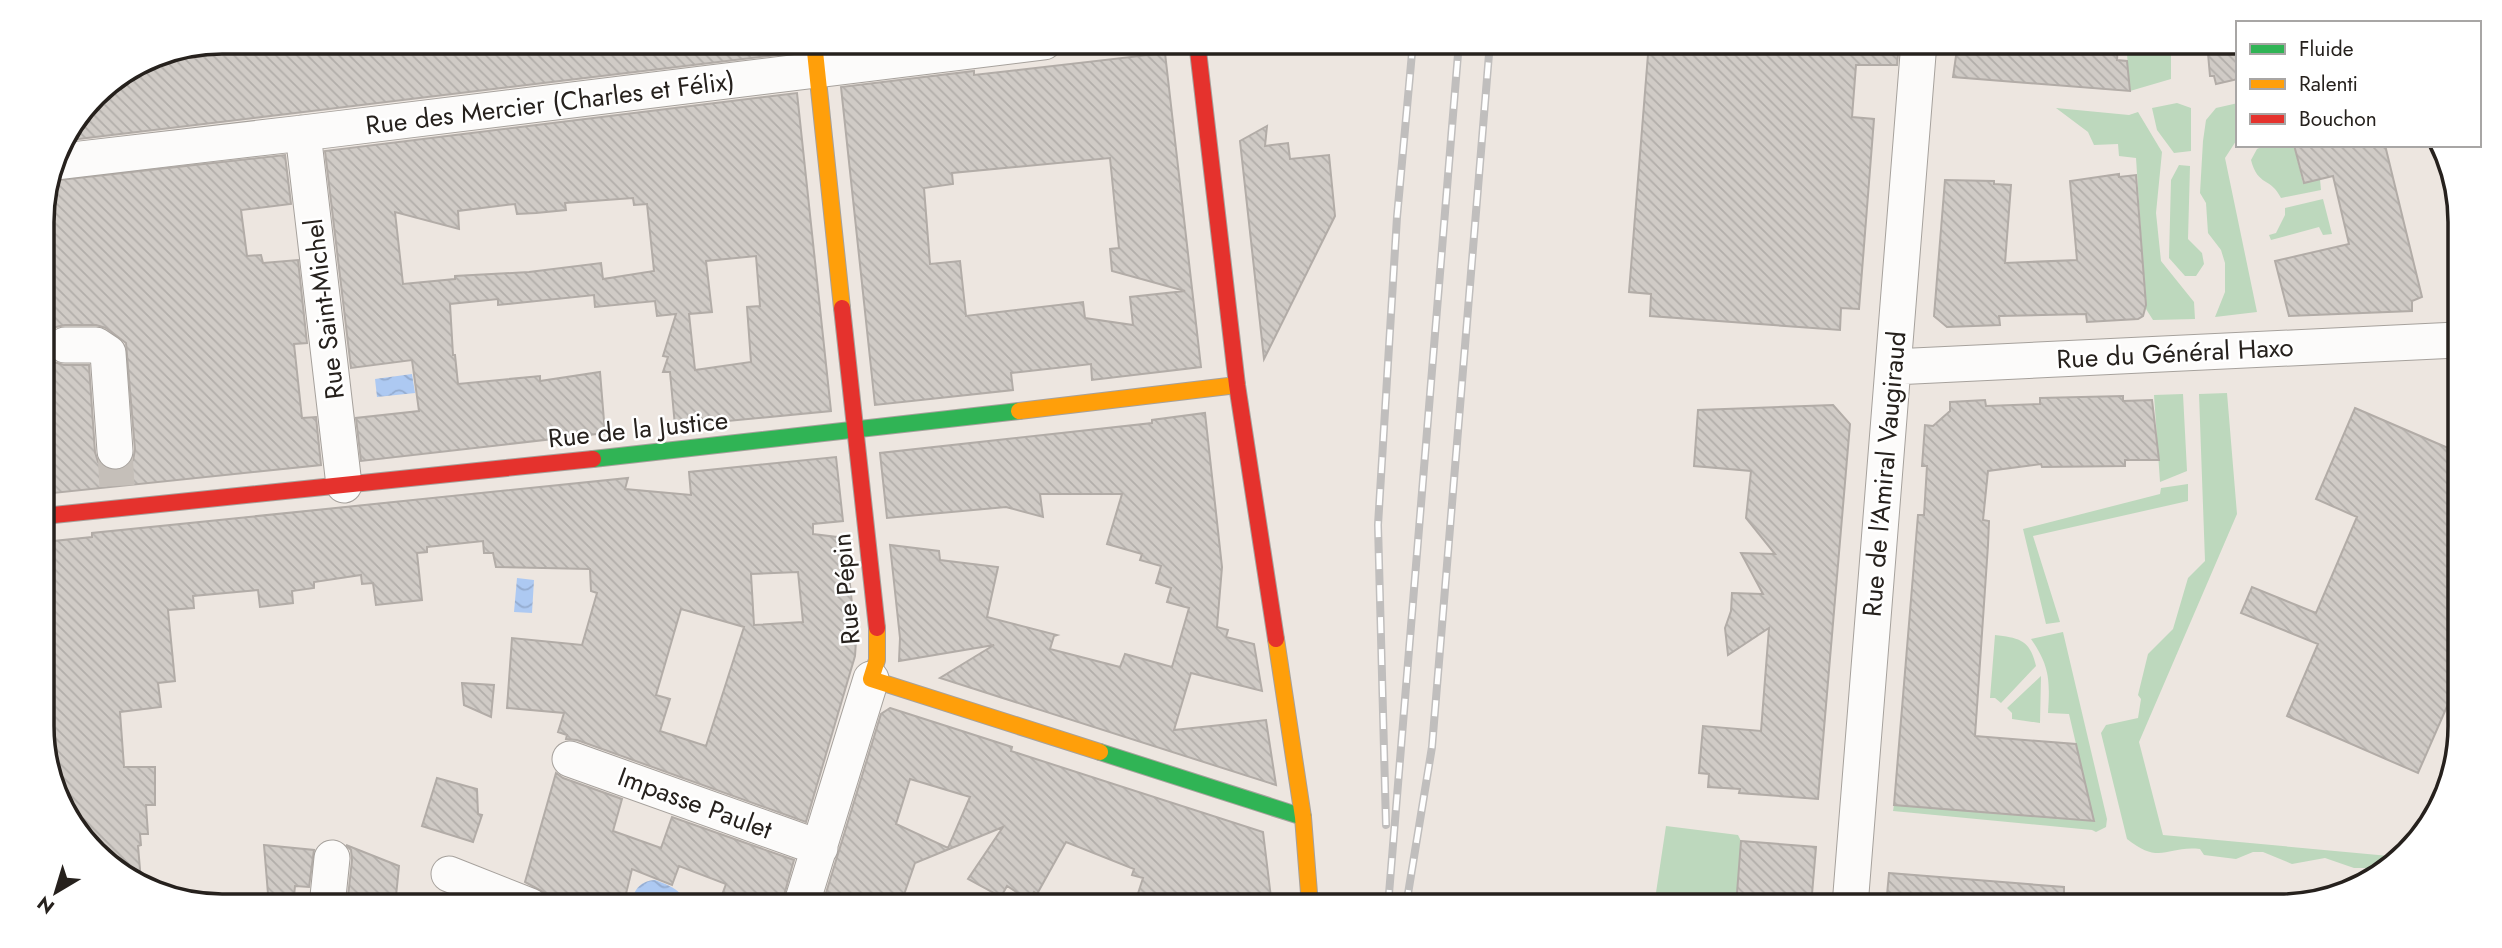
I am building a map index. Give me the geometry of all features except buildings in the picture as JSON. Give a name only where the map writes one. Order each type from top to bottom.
[{"type":"street","name":"Rue de l'Amiral Vaugiraud","points":[[1851,893],[1918,54]]},
{"type":"street","name":"Rue des Mercier (Charles et Félix)","points":[[66,161],[303,133],[837,55]]},
{"type":"street","points":[[1198,55],[1237,385],[1303,817],[1309,893]]},
{"type":"street","name":"Rue Pépin","points":[[816,56],[878,640],[877,660],[870,679],[1303,817]]},
{"type":"street","name":"Rue Saint-Michel","points":[[303,133],[344,485]]},
{"type":"street","name":"Rue du Général Haxo","points":[[1893,367],[2448,340]]},
{"type":"street","points":[[65,345],[96,345],[108,353],[115,451]]},
{"type":"street","name":"Rue de la Justice","points":[[54,513],[118,498],[344,485],[855,430],[1237,385]]},
{"type":"street","points":[[805,894],[870,679]]},
{"type":"street","name":"Impasse Paulet","points":[[570,759],[820,848]]},
{"type":"street","points":[[328,894],[332,858]]},
{"type":"street","points":[[449,874],[499,894]]},
{"type":"green space","points":[[2127,54],[2171,54],[2171,79],[2130,91]]},
{"type":"green space","points":[[2177,103],[2191,108],[2191,151],[2174,153],[2157,130],[2152,108]]},
{"type":"green space","points":[[2236,103],[2236,141],[2225,158],[2257,312],[2215,317],[2225,292],[2225,263],[2221,250],[2208,233],[2206,203],[2200,193],[2206,120],[2216,108]]},
{"type":"green space","points":[[2056,108],[2129,115],[2138,112],[2162,152],[2156,213],[2161,261],[2194,302],[2195,319],[2153,320],[2146,309],[2136,158],[2119,156],[2118,144],[2094,145],[2088,132]]},
{"type":"green space","points":[[2294,147],[2303,183],[2320,179],[2321,190],[2281,198],[2254,169],[2251,160],[2257,149]]},
{"type":"green space","points":[[2179,165],[2190,166],[2188,239],[2202,253],[2204,264],[2196,276],[2185,276],[2169,258],[2171,180]]},
{"type":"green space","points":[[2323,199],[2332,234],[2323,235],[2319,227],[2271,240],[2269,235],[2276,233],[2285,215],[2285,208]]},
{"type":"green space","points":[[2227,393],[2237,514],[2139,742],[2163,835],[2386,856],[2368,868],[2354,868],[2325,858],[2292,864],[2263,852],[2253,852],[2236,859],[2204,855],[2200,849],[2156,853],[2127,839],[2101,733],[2106,725],[2138,718],[2141,699],[2138,695],[2148,654],[2173,629],[2188,578],[2205,561],[2199,394]]},
{"type":"green space","points":[[2183,394],[2187,471],[2160,482],[2154,395]]},
{"type":"green space","points":[[2188,484],[2188,501],[2033,536],[2060,622],[2046,624],[2023,529],[2160,494],[2161,488]]},
{"type":"green space","points":[[2063,632],[2107,819],[2106,827],[2096,832],[1893,811],[1894,805],[2094,821],[2069,714],[2048,713],[2047,674],[2042,657],[2031,639]]},
{"type":"green space","points":[[1995,635],[2023,642],[2031,651],[2036,666],[2001,703],[1990,698]]},
{"type":"green space","points":[[2041,676],[2040,723],[2012,719],[2012,713],[2007,708]]},
{"type":"green space","points":[[1666,826],[1738,835],[1741,841],[1737,893],[1656,893]]},
{"type":"water","points":[[412,374],[415,393],[377,397],[375,379]]},
{"type":"water","points":[[517,578],[534,580],[532,613],[514,612]]},
{"type":"water","points":[[655,880],[680,894],[634,894],[645,882]]},
{"type":"tunnel","points":[[115,451],[117,487]]},
{"type":"railway","points":[[1386,825],[1378,525],[1397,217],[1412,54]]},
{"type":"railway","points":[[1389,893],[1458,54]]},
{"type":"railway","points":[[1408,893],[1432,747],[1489,54]]},
{"type":"traffic: fast","points":[[593,459],[1019,411]]},
{"type":"traffic: fast","points":[[1100,752],[1303,817]]},
{"type":"traffic: slow","points":[[815,55],[842,308]]},
{"type":"traffic: slow","points":[[1019,411],[1237,385]]},
{"type":"traffic: slow","points":[[877,628],[877,660],[871,679],[1100,752]]},
{"type":"traffic: slow","points":[[1276,639],[1303,817],[1309,893]]},
{"type":"traffic: jam","points":[[1198,55],[1237,385],[1276,639]]},
{"type":"traffic: jam","points":[[842,308],[877,628]]},
{"type":"traffic: jam","points":[[54,515],[593,459]]}]
